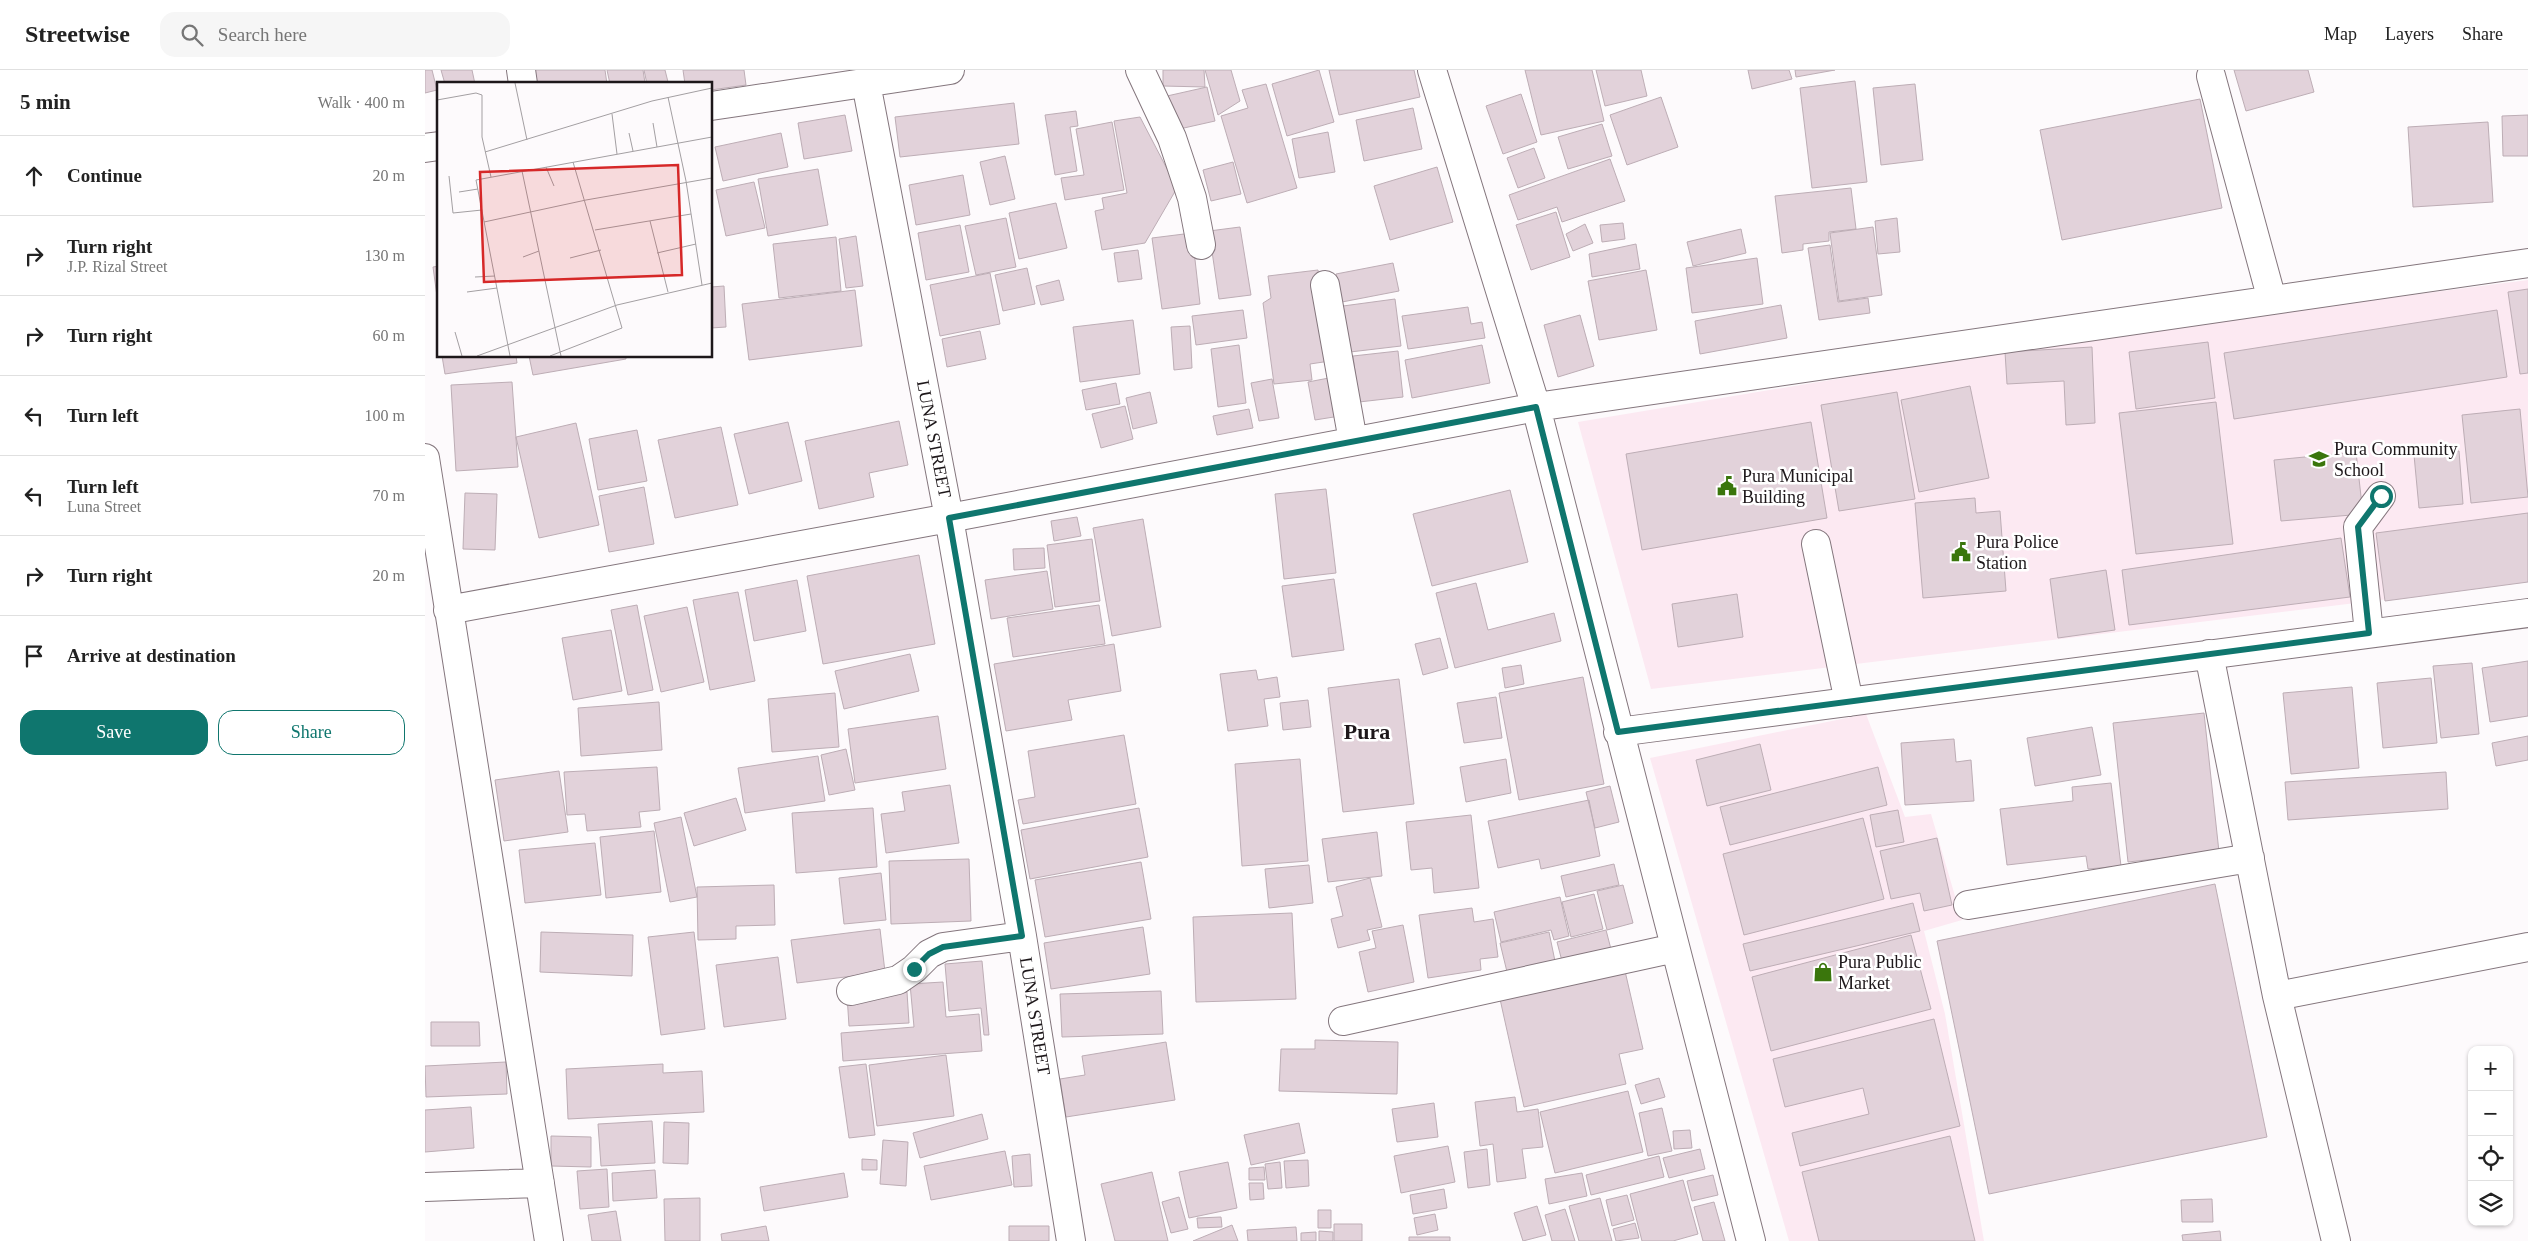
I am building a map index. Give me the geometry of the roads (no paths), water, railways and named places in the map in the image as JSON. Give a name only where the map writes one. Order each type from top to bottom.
[{"type":"street","points":[[713,106],[951,70]]},
{"type":"street","points":[[1139,70],[1172,138],[1192,198],[1201,245]]},
{"type":"street","points":[[1432,70],[1536,407],[1618,732],[1751,1241]]},
{"type":"street","points":[[2211,76],[2272,300]]},
{"type":"street","name":"LUNA STREET","points":[[866,83],[949,518],[1022,936],[1071,1241]]},
{"type":"street","points":[[448,610],[1536,407],[2528,263]]},
{"type":"street","points":[[1325,286],[1353,442]]},
{"type":"street","points":[[426,472],[549,1241]]},
{"type":"street","points":[[2369,633],[2358,527],[2381,496]]},
{"type":"street","points":[[1816,544],[1849,702]]},
{"type":"street","points":[[1618,732],[2528,612]]},
{"type":"street","points":[[2209,654],[2277,996],[2336,1241]]},
{"type":"street","points":[[1968,905],[2250,858]]},
{"type":"street","points":[[851,991],[898,980],[914,969],[929,954],[943,947],[1022,936]]},
{"type":"street","points":[[2277,996],[2528,947]]},
{"type":"street","points":[[1343,1020],[1675,948]]},
{"type":"street","points":[[425,1186],[540,1183]]},
{"type":"place","name":"Pura Community School","points":[[2319,459]]},
{"type":"place","name":"Pura Municipal Building","points":[[1727,486]]},
{"type":"place","name":"Pura Police Station","points":[[1961,552]]},
{"type":"place","name":"Pura Public Market","points":[[1823,972]]},
{"type":"district","name":"Pura","points":[[1367,731]]}]
